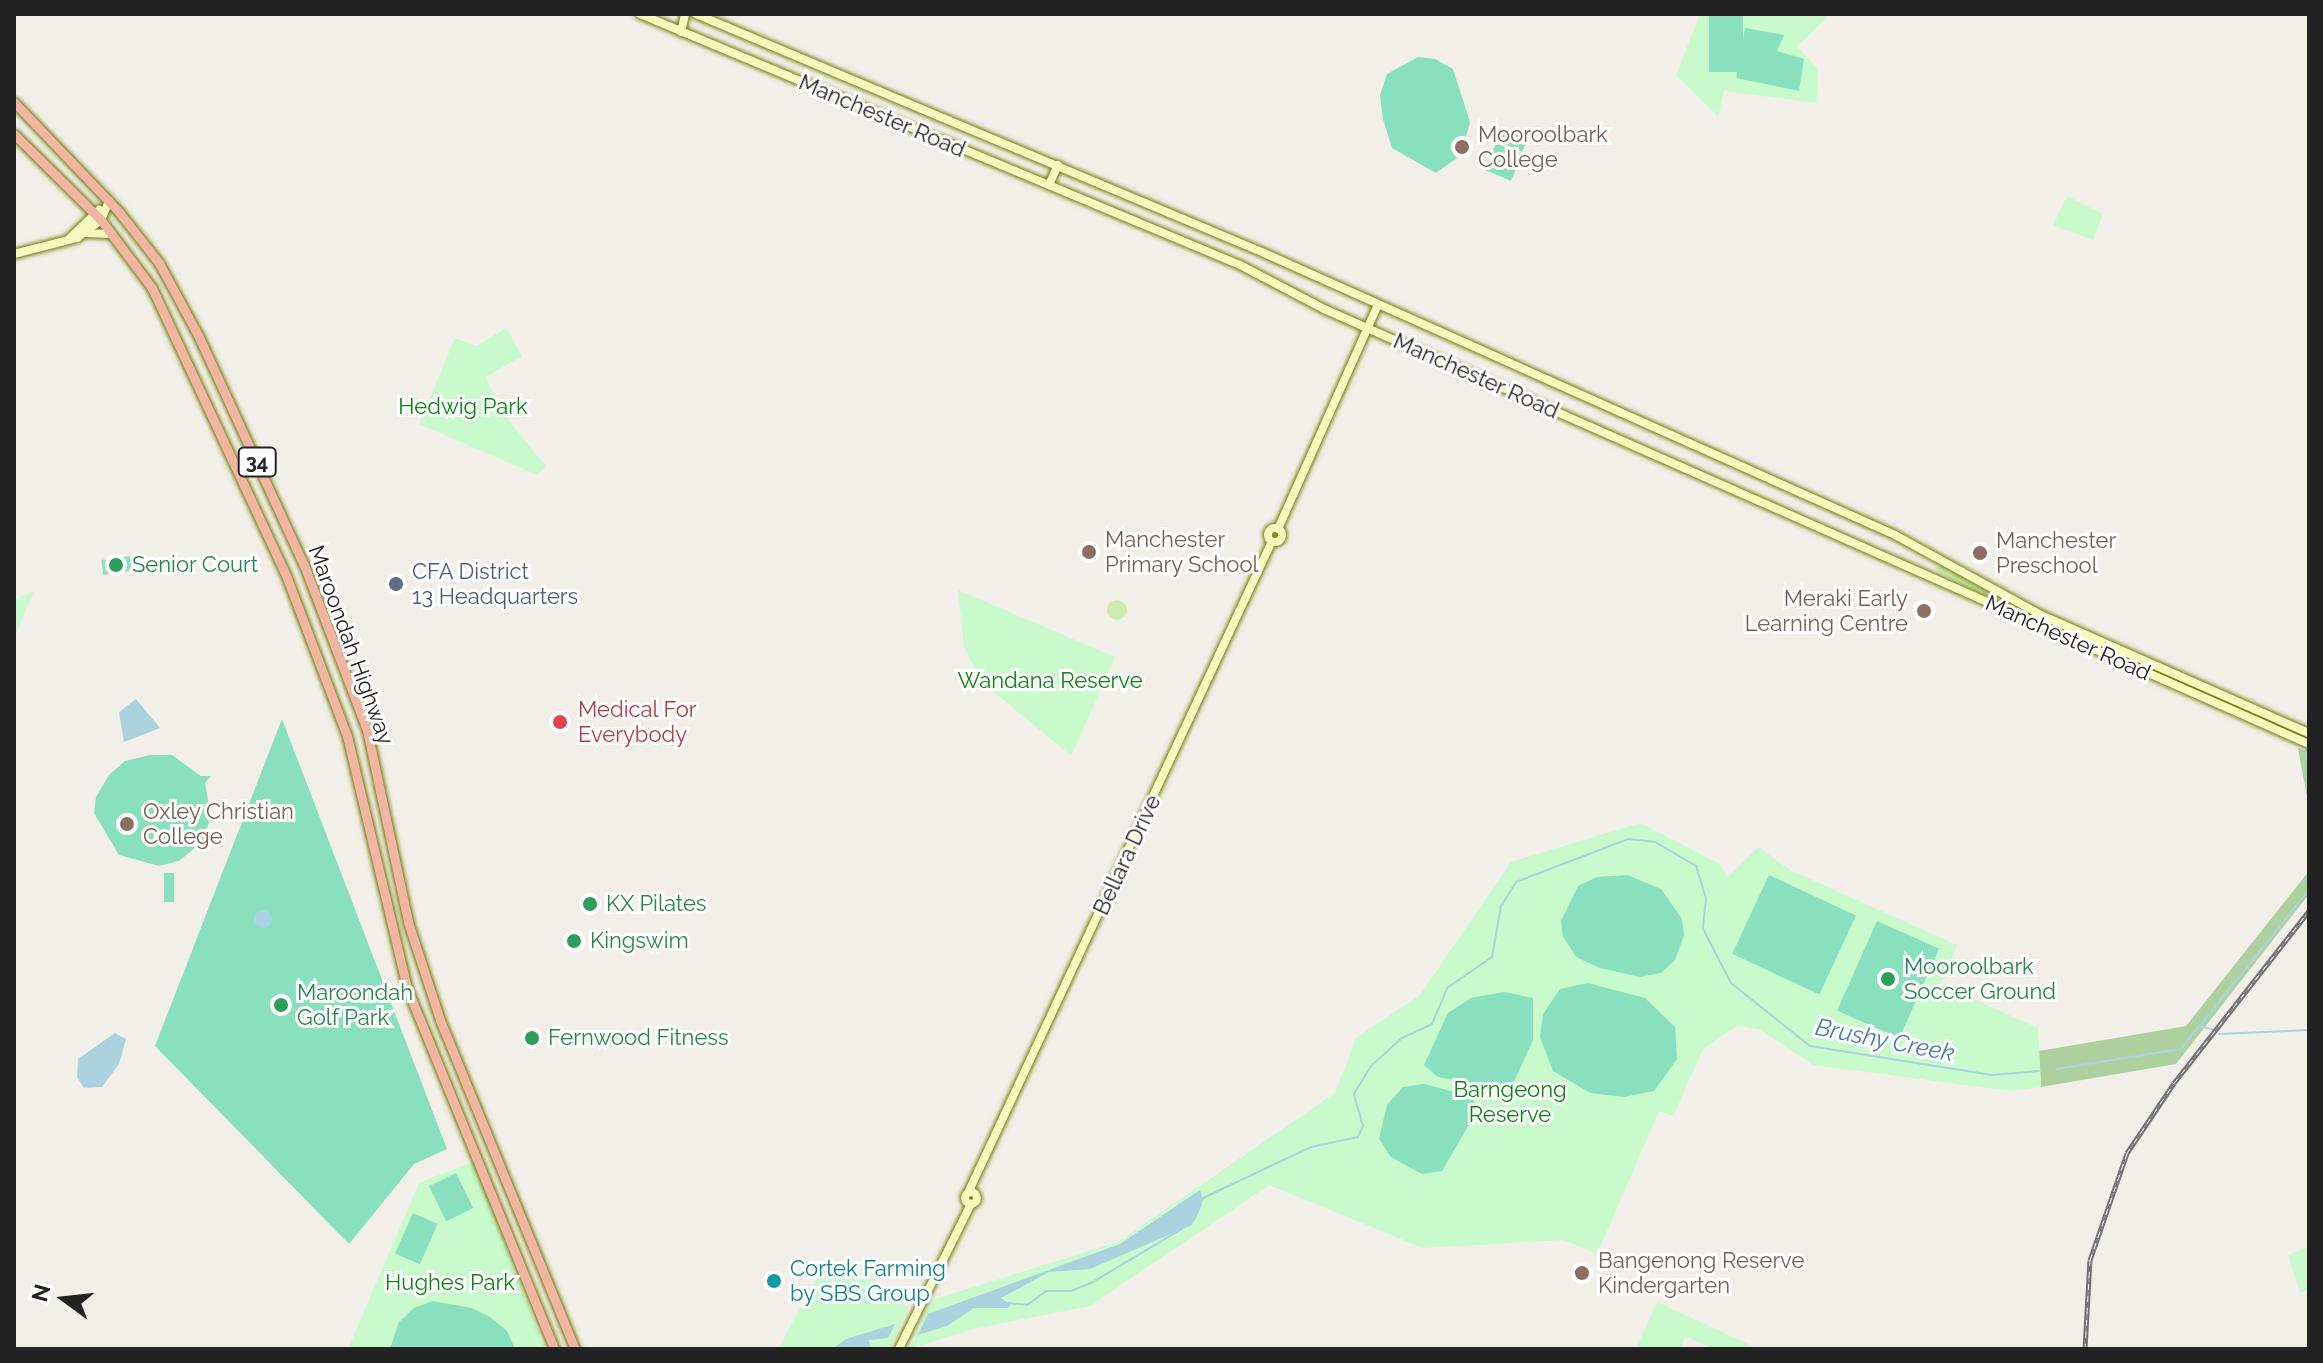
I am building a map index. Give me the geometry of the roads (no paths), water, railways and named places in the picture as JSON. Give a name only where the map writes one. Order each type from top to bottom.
[{"type":"highway","name":"Maroondah Highway","points":[[14,102],[109,201],[159,263],[181,301],[317,594],[367,730],[396,868],[440,1020],[575,1349]]},
{"type":"highway","name":"Maroondah Highway","points":[[14,134],[112,234],[173,325],[311,634],[347,736],[377,878],[407,988],[554,1349]]},
{"type":"highway","points":[[377,878],[396,868]]},
{"type":"main road","name":"Manchester Road","points":[[640,14],[1240,265],[1367,328],[2269,721],[2309,733]]},
{"type":"main road","points":[[681,32],[685,14]]},
{"type":"main road","name":"Manchester Road","points":[[696,14],[1058,165],[1895,535],[2041,615],[2269,721],[2309,744]]},
{"type":"main road","points":[[1049,185],[1058,165]]},
{"type":"main road","points":[[85,233],[109,201]]},
{"type":"main road","points":[[69,240],[97,217]]},
{"type":"main road","points":[[14,254],[41,251],[85,233],[112,234]]},
{"type":"main road","points":[[1367,328],[1377,307]]},
{"type":"main road","name":"Bellara Drive","points":[[901,1345],[1272,541],[1269,533],[1278,529],[1367,328]]},
{"type":"water","points":[[136,699],[160,728],[124,742],[119,712]]},
{"type":"water","points":[[263,910],[270,912],[270,926],[263,928],[256,926],[254,919],[256,912]]},
{"type":"water","points":[[115,1033],[126,1039],[119,1064],[102,1087],[84,1088],[77,1077],[78,1059]]},
{"type":"water","points":[[1200,1190],[1203,1200],[1192,1225],[1090,1269],[1049,1272],[1001,1298],[1011,1305],[1008,1308],[974,1308],[947,1326],[918,1335],[928,1314],[1120,1244]]},
{"type":"water","points":[[895,1324],[888,1338],[869,1340],[870,1347],[832,1349],[846,1339]]},
{"type":"waterway","name":"Brushy Creek","points":[[2306,750],[2309,767]]},
{"type":"waterway","name":"Brushy Creek","points":[[1203,1198],[1311,1147],[1358,1137],[1363,1126],[1354,1094],[1370,1067],[1402,1038],[1432,1024],[1447,988],[1492,957],[1501,906],[1516,882],[1628,839],[1655,842],[1696,866],[1706,898],[1703,929],[1731,983],[1810,1046],[1992,1075],[2039,1071]]},
{"type":"waterway","name":"Brushy Creek","points":[[2057,1069],[2181,1049],[2309,890]]},
{"type":"waterway","points":[[2200,1026],[2214,1030]]},
{"type":"waterway","points":[[2219,1034],[2309,1030]]},
{"type":"waterway","name":"Brushy Creek","points":[[1194,1220],[1201,1204]]},
{"type":"waterway","name":"Brushy Creek","points":[[1000,1302],[1027,1305],[1046,1291],[1071,1291],[1091,1283],[1190,1224]]},
{"type":"railway","points":[[2085,1349],[2090,1260],[2127,1153],[2174,1083],[2309,911]]},
{"type":"place","name":"Mooroolbark College","points":[[1462,147]]},
{"type":"place","name":"Manchester Primary School","points":[[1089,552]]},
{"type":"place","name":"Manchester Preschool","points":[[1980,553]]},
{"type":"place","name":"Senior Court","points":[[116,565]]},
{"type":"place","name":"CFA District 13 Headquarters","points":[[396,584]]},
{"type":"place","name":"Meraki Early Learning Centre","points":[[1924,611]]},
{"type":"place","name":"Medical For Everybody","points":[[560,722]]},
{"type":"place","name":"Oxley Christian College","points":[[127,824]]},
{"type":"place","name":"KX Pilates","points":[[590,904]]},
{"type":"place","name":"Kingswim","points":[[574,941]]},
{"type":"place","name":"Mooroolbark Soccer Ground","points":[[1888,979]]},
{"type":"place","name":"Maroondah Golf Park","points":[[281,1005]]},
{"type":"place","name":"Fernwood Fitness","points":[[532,1038]]},
{"type":"place","name":"Bangenong Reserve Kindergarten","points":[[1582,1273]]},
{"type":"place","name":"Cortek Farming by SBS Group","points":[[774,1281]]},
{"type":"park label","name":"Hedwig Park","points":[[463,407]]},
{"type":"park label","name":"Wandana Reserve","points":[[1050,681]]},
{"type":"park label","name":"Barngeong Reserve","points":[[1510,1102]]},
{"type":"park label","name":"Hughes Park","points":[[450,1283]]}]
